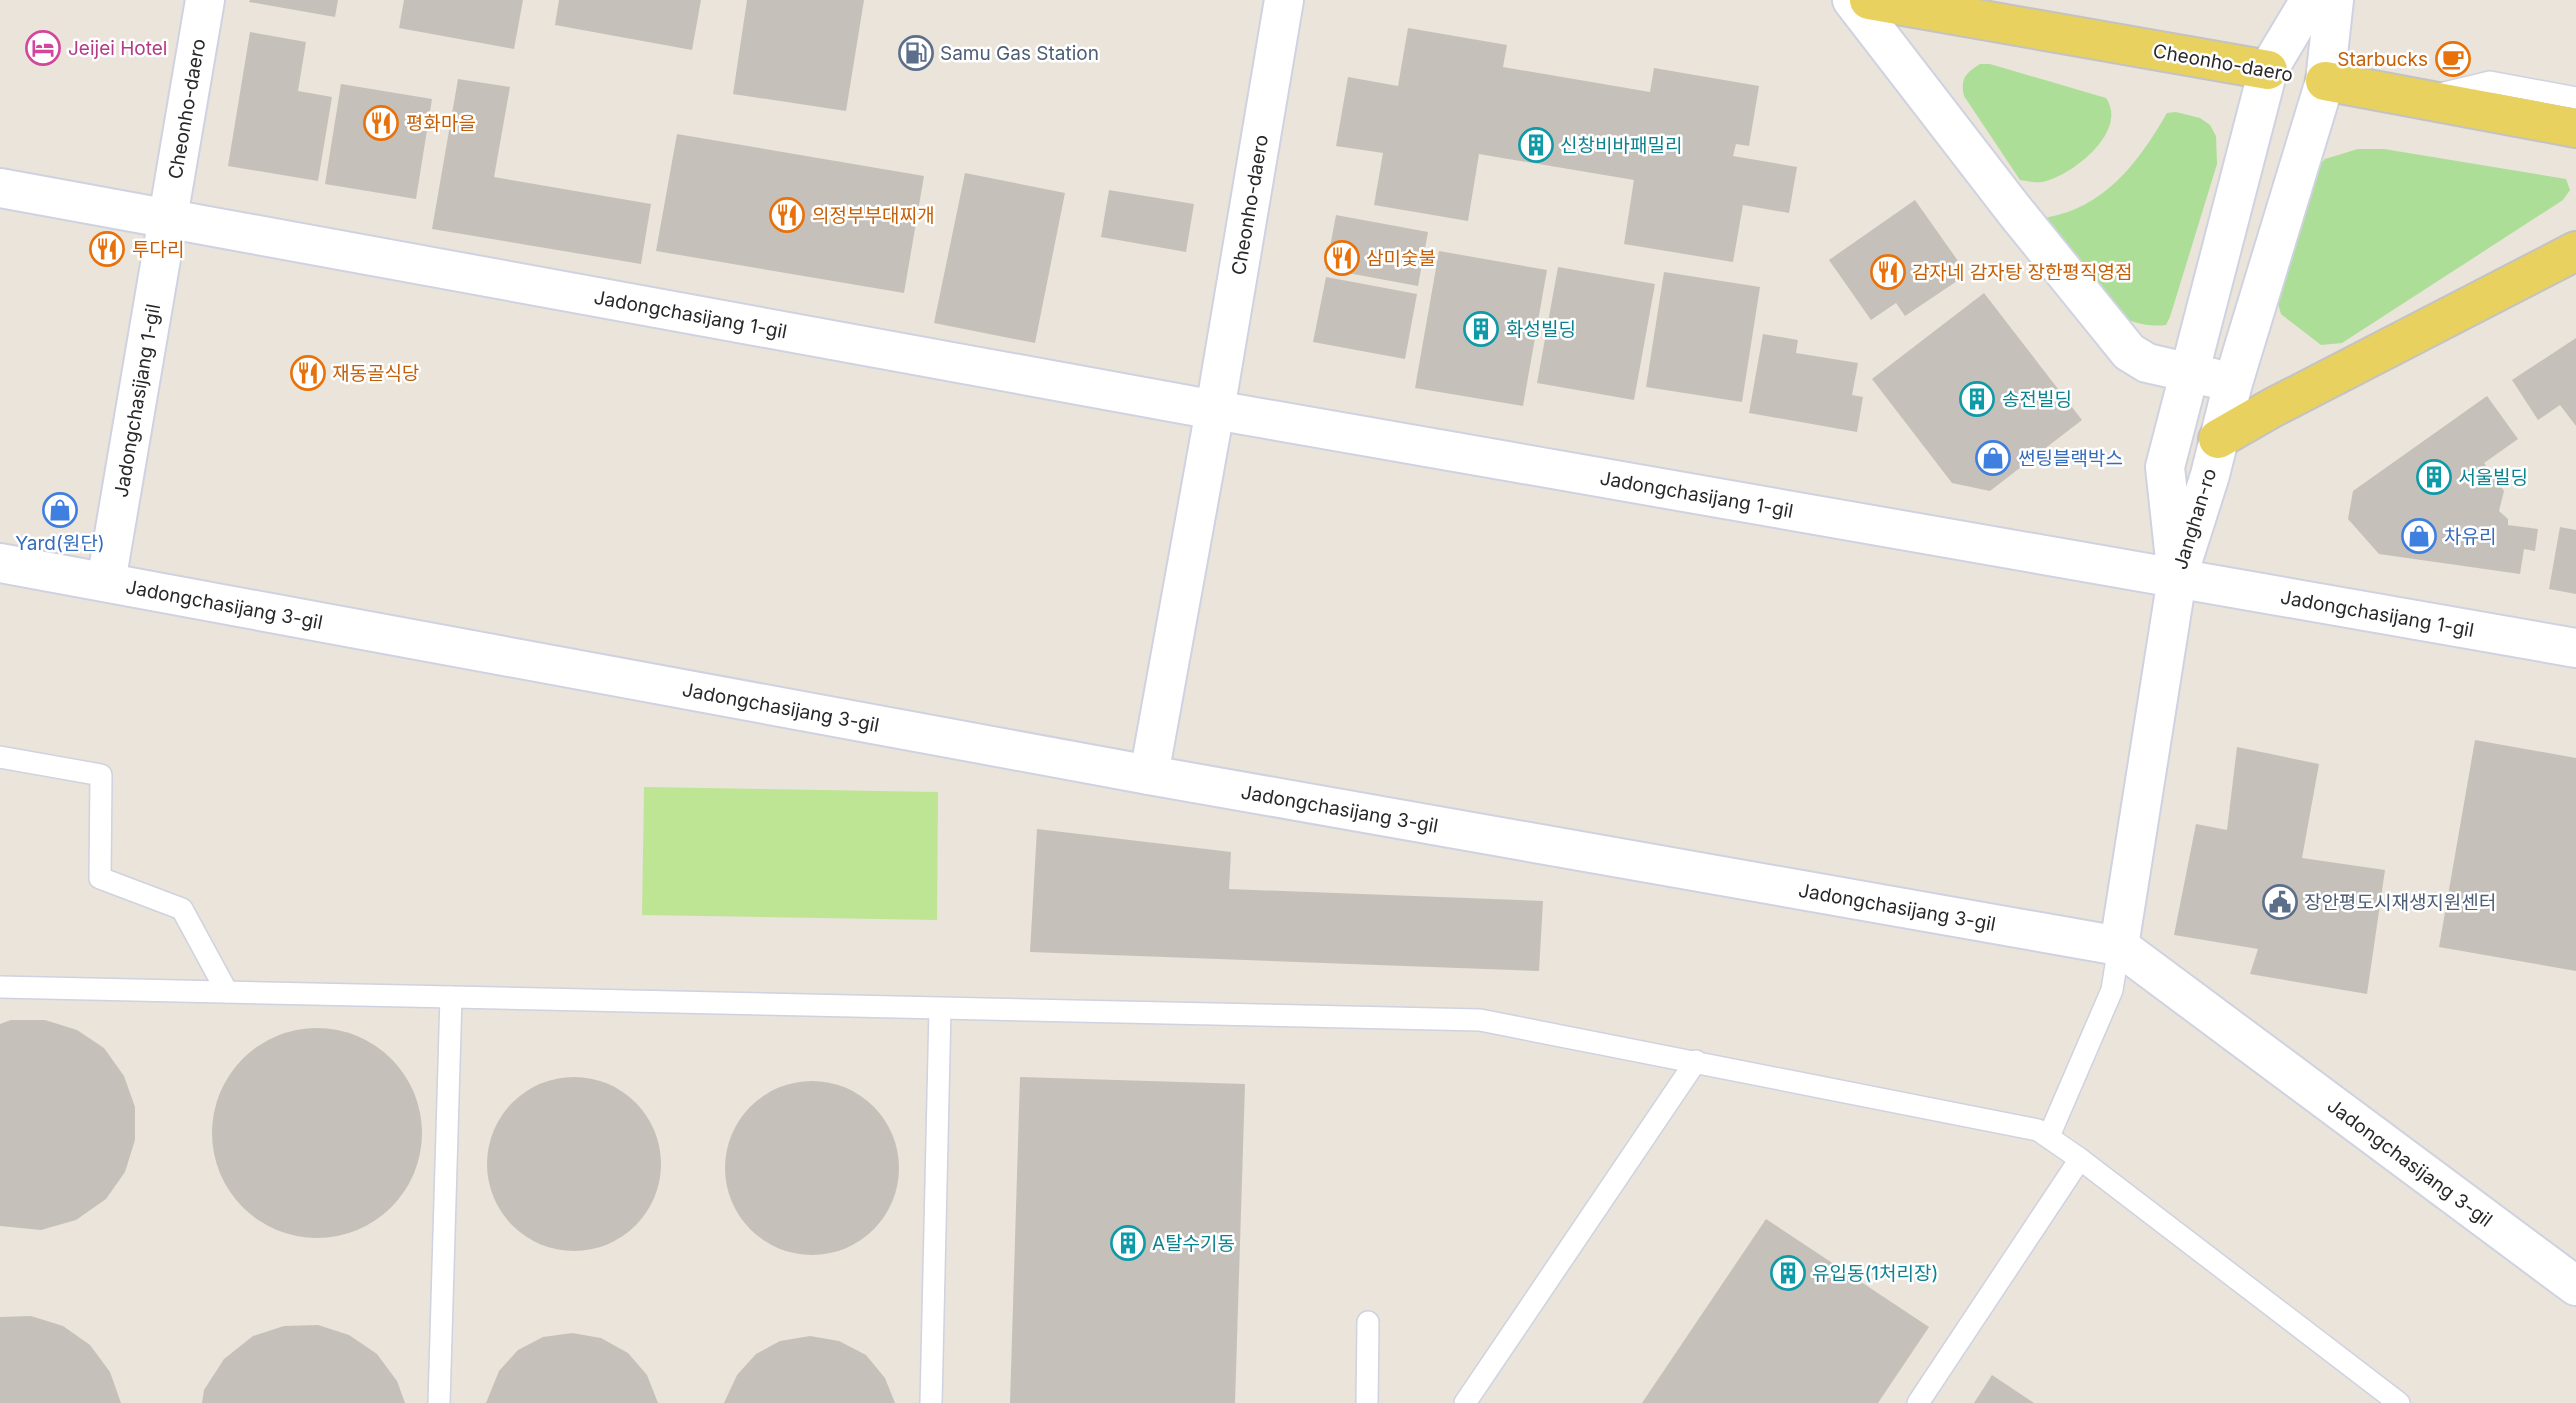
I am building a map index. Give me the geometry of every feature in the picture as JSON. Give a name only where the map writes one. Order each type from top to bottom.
[{"type":"main road","name":"Cheonho-daero","points":[[1869,0],[2268,71]]},
{"type":"main road","name":"Cheonho-daero","points":[[2325,81],[2576,128]]},
{"type":"main road","points":[[2218,439],[2272,408],[2576,251]]},
{"type":"street","name":"Cheonho-daero","points":[[167,218],[205,0]]},
{"type":"street","name":"Cheonho-daero","points":[[1215,410],[1284,0]]},
{"type":"street","points":[[1852,0],[2014,210],[2129,352],[2156,394],[2173,432]]},
{"type":"street","name":"Janghan-ro","points":[[2177,578],[2165,467],[2173,432],[2268,71],[2310,0]]},
{"type":"street","name":"Janghan-ro","points":[[2177,578],[2210,475],[2233,383],[2325,81],[2334,0]]},
{"type":"street","name":"Cheonho-daero","points":[[2268,71],[2325,81]]},
{"type":"street","name":"Jadongchasijang 1-gil","points":[[0,188],[1215,410],[2576,648]]},
{"type":"street","name":"Jadongchasijang 1-gil","points":[[106,582],[167,218]]},
{"type":"street","points":[[2129,352],[2147,363],[2233,383]]},
{"type":"street","points":[[1149,775],[1215,410]]},
{"type":"street","name":"Jadongchasijang 3-gil","points":[[0,563],[1149,775],[2119,946],[2576,1286]]},
{"type":"street","points":[[2119,946],[2177,578]]},
{"type":"lane","points":[[2418,100],[2490,82],[2576,98]]},
{"type":"lane","points":[[0,757],[101,775],[100,878],[182,909],[228,992]]},
{"type":"lane","points":[[2049,1136],[2112,990],[2119,946]]},
{"type":"lane","points":[[0,987],[1479,1020],[2038,1130],[2080,1159],[2399,1403]]},
{"type":"lane","points":[[439,1403],[451,998]]},
{"type":"lane","points":[[931,1403],[940,1009]]},
{"type":"lane","points":[[1465,1403],[1696,1061]]},
{"type":"lane","points":[[1918,1403],[2080,1159]]},
{"type":"lane","points":[[1367,1403],[1368,1322]]},
{"type":"green space","points":[[1980,64],[1990,64],[2106,98],[2111,111],[2110,124],[2104,137],[2094,150],[2068,171],[2039,182],[2020,180],[1964,96],[1965,77]]},
{"type":"green space","points":[[2176,112],[2200,118],[2210,125],[2216,136],[2217,164],[2170,317],[2166,325],[2146,325],[2116,314],[2044,218],[2066,213],[2102,194],[2131,166],[2167,113]]},
{"type":"green space","points":[[2358,149],[2384,149],[2566,179],[2570,190],[2563,200],[2342,343],[2321,345],[2281,314],[2276,296],[2313,172],[2325,159]]},
{"type":"green space","points":[[644,787],[938,792],[937,920],[642,915]]},
{"type":"building","points":[[338,0],[335,17],[249,2]]},
{"type":"building","points":[[404,0],[523,0],[514,49],[399,28]]},
{"type":"building","points":[[559,0],[701,0],[692,50],[555,25]]},
{"type":"building","points":[[747,0],[864,0],[846,111],[733,94]]},
{"type":"building","name":"신창비바패밀리","points":[[1408,28],[1507,45],[1503,67],[1650,92],[1654,68],[1759,86],[1749,146],[1736,144],[1733,156],[1797,167],[1789,213],[1743,205],[1733,262],[1624,244],[1634,180],[1479,154],[1468,221],[1374,205],[1383,153],[1336,146],[1348,77],[1398,86]]},
{"type":"building","points":[[250,32],[306,42],[298,91],[332,97],[318,181],[228,166]]},
{"type":"building","points":[[458,79],[510,87],[494,177],[651,204],[641,264],[432,229]]},
{"type":"building","points":[[341,84],[432,99],[416,199],[325,184]]},
{"type":"building","points":[[677,134],[924,176],[904,293],[656,251]]},
{"type":"building","points":[[965,173],[1065,193],[1035,343],[934,323]]},
{"type":"building","points":[[1109,190],[1194,204],[1186,252],[1101,237]]},
{"type":"building","points":[[1915,200],[1958,261],[1948,268],[1957,281],[1905,316],[1896,303],[1871,320],[1829,260]]},
{"type":"building","points":[[1336,215],[1428,232],[1418,286],[1326,269]]},
{"type":"building","name":"화성빌딩","points":[[1439,251],[1547,270],[1523,406],[1415,388]]},
{"type":"building","points":[[1558,267],[1655,284],[1634,400],[1537,383]]},
{"type":"building","points":[[1664,272],[1760,287],[1742,402],[1646,387]]},
{"type":"building","points":[[1326,277],[1417,294],[1405,359],[1313,342]]},
{"type":"building","name":"송전빌딩","points":[[1984,293],[2082,420],[1990,491],[1952,483],[1872,379]]},
{"type":"building","points":[[1763,334],[1798,340],[1796,353],[1858,363],[1852,395],[1863,397],[1857,432],[1749,413]]},
{"type":"building","points":[[2576,338],[2576,426],[2560,405],[2538,420],[2512,380]]},
{"type":"building","name":"서울빌딩","points":[[2487,396],[2518,439],[2484,463],[2504,491],[2499,511],[2508,519],[2508,525],[2538,529],[2535,551],[2524,549],[2520,574],[2379,554],[2348,519],[2353,491]]},
{"type":"building","points":[[2560,527],[2576,530],[2576,594],[2549,589]]},
{"type":"building","points":[[2475,740],[2576,758],[2576,971],[2439,947]]},
{"type":"building","name":"장안평도시재생지원센터","points":[[2237,747],[2319,764],[2302,858],[2385,870],[2367,994],[2250,974],[2258,949],[2174,935],[2196,824],[2227,830]]},
{"type":"building","points":[[1037,829],[1231,852],[1229,889],[1543,901],[1539,971],[1030,952]]},
{"type":"building","points":[[11,1020],[45,1020],[77,1030],[104,1048],[124,1076],[135,1107],[135,1140],[125,1172],[106,1199],[76,1220],[41,1230],[0,1226],[0,1024]]},
{"type":"building","points":[[317,1028],[338,1030],[357,1036],[391,1059],[414,1093],[420,1112],[420,1154],[414,1173],[391,1207],[357,1230],[338,1236],[317,1238],[296,1236],[277,1230],[243,1207],[220,1173],[214,1154],[212,1133],[214,1112],[220,1093],[243,1059],[277,1036],[296,1030]]},
{"type":"building","points":[[574,1077],[607,1083],[636,1102],[655,1131],[661,1164],[655,1197],[636,1226],[607,1245],[574,1251],[541,1245],[512,1226],[493,1197],[487,1164],[493,1131],[512,1102],[541,1083]]},
{"type":"building","name":"A탈수기동","points":[[1020,1077],[1245,1084],[1235,1403],[1010,1403]]},
{"type":"building","points":[[812,1081],[845,1087],[874,1106],[893,1135],[899,1168],[893,1201],[874,1230],[845,1249],[812,1255],[779,1249],[750,1230],[731,1201],[725,1168],[731,1135],[750,1106],[779,1087]]},
{"type":"building","name":"유입동(1처리장)","points":[[1766,1219],[1929,1327],[1878,1403],[1642,1403]]},
{"type":"building","points":[[31,1316],[63,1326],[90,1345],[110,1372],[121,1403],[0,1403],[0,1317]]},
{"type":"building","points":[[318,1325],[349,1335],[377,1354],[397,1381],[405,1403],[202,1403],[204,1390],[224,1359],[253,1336],[284,1326]]},
{"type":"building","points":[[572,1333],[601,1338],[628,1353],[647,1375],[658,1403],[486,1403],[499,1371],[518,1350],[543,1337]]},
{"type":"building","points":[[810,1336],[839,1341],[866,1355],[885,1378],[895,1403],[724,1403],[737,1375],[756,1354],[780,1341]]},
{"type":"building","points":[[1992,1375],[2034,1403],[1974,1403]]},
{"type":"place","name":"Jeijei Hotel","points":[[43,48]]},
{"type":"place","name":"Samu Gas Station","points":[[916,53]]},
{"type":"place","name":"Starbucks","points":[[2453,59]]},
{"type":"place","name":"평화마을","points":[[381,123]]},
{"type":"place","name":"신창비바패밀리","points":[[1536,145]]},
{"type":"place","name":"의정부부대찌개","points":[[787,215]]},
{"type":"place","name":"투다리","points":[[107,249]]},
{"type":"place","name":"삼미숯불","points":[[1342,258]]},
{"type":"place","name":"감자네 감자탕 장한평직영점","points":[[1888,272]]},
{"type":"place","name":"화성빌딩","points":[[1481,329]]},
{"type":"place","name":"재동골식당","points":[[308,373]]},
{"type":"place","name":"송전빌딩","points":[[1977,399]]},
{"type":"place","name":"썬팅블랙박스","points":[[1993,458]]},
{"type":"place","name":"서울빌딩","points":[[2434,477]]},
{"type":"place","name":"Yard(원단)","points":[[60,510]]},
{"type":"place","name":"차유리","points":[[2419,536]]},
{"type":"place","name":"장안평도시재생지원센터","points":[[2280,902]]},
{"type":"place","name":"A탈수기동","points":[[1128,1243]]},
{"type":"place","name":"유입동(1처리장)","points":[[1788,1273]]}]
